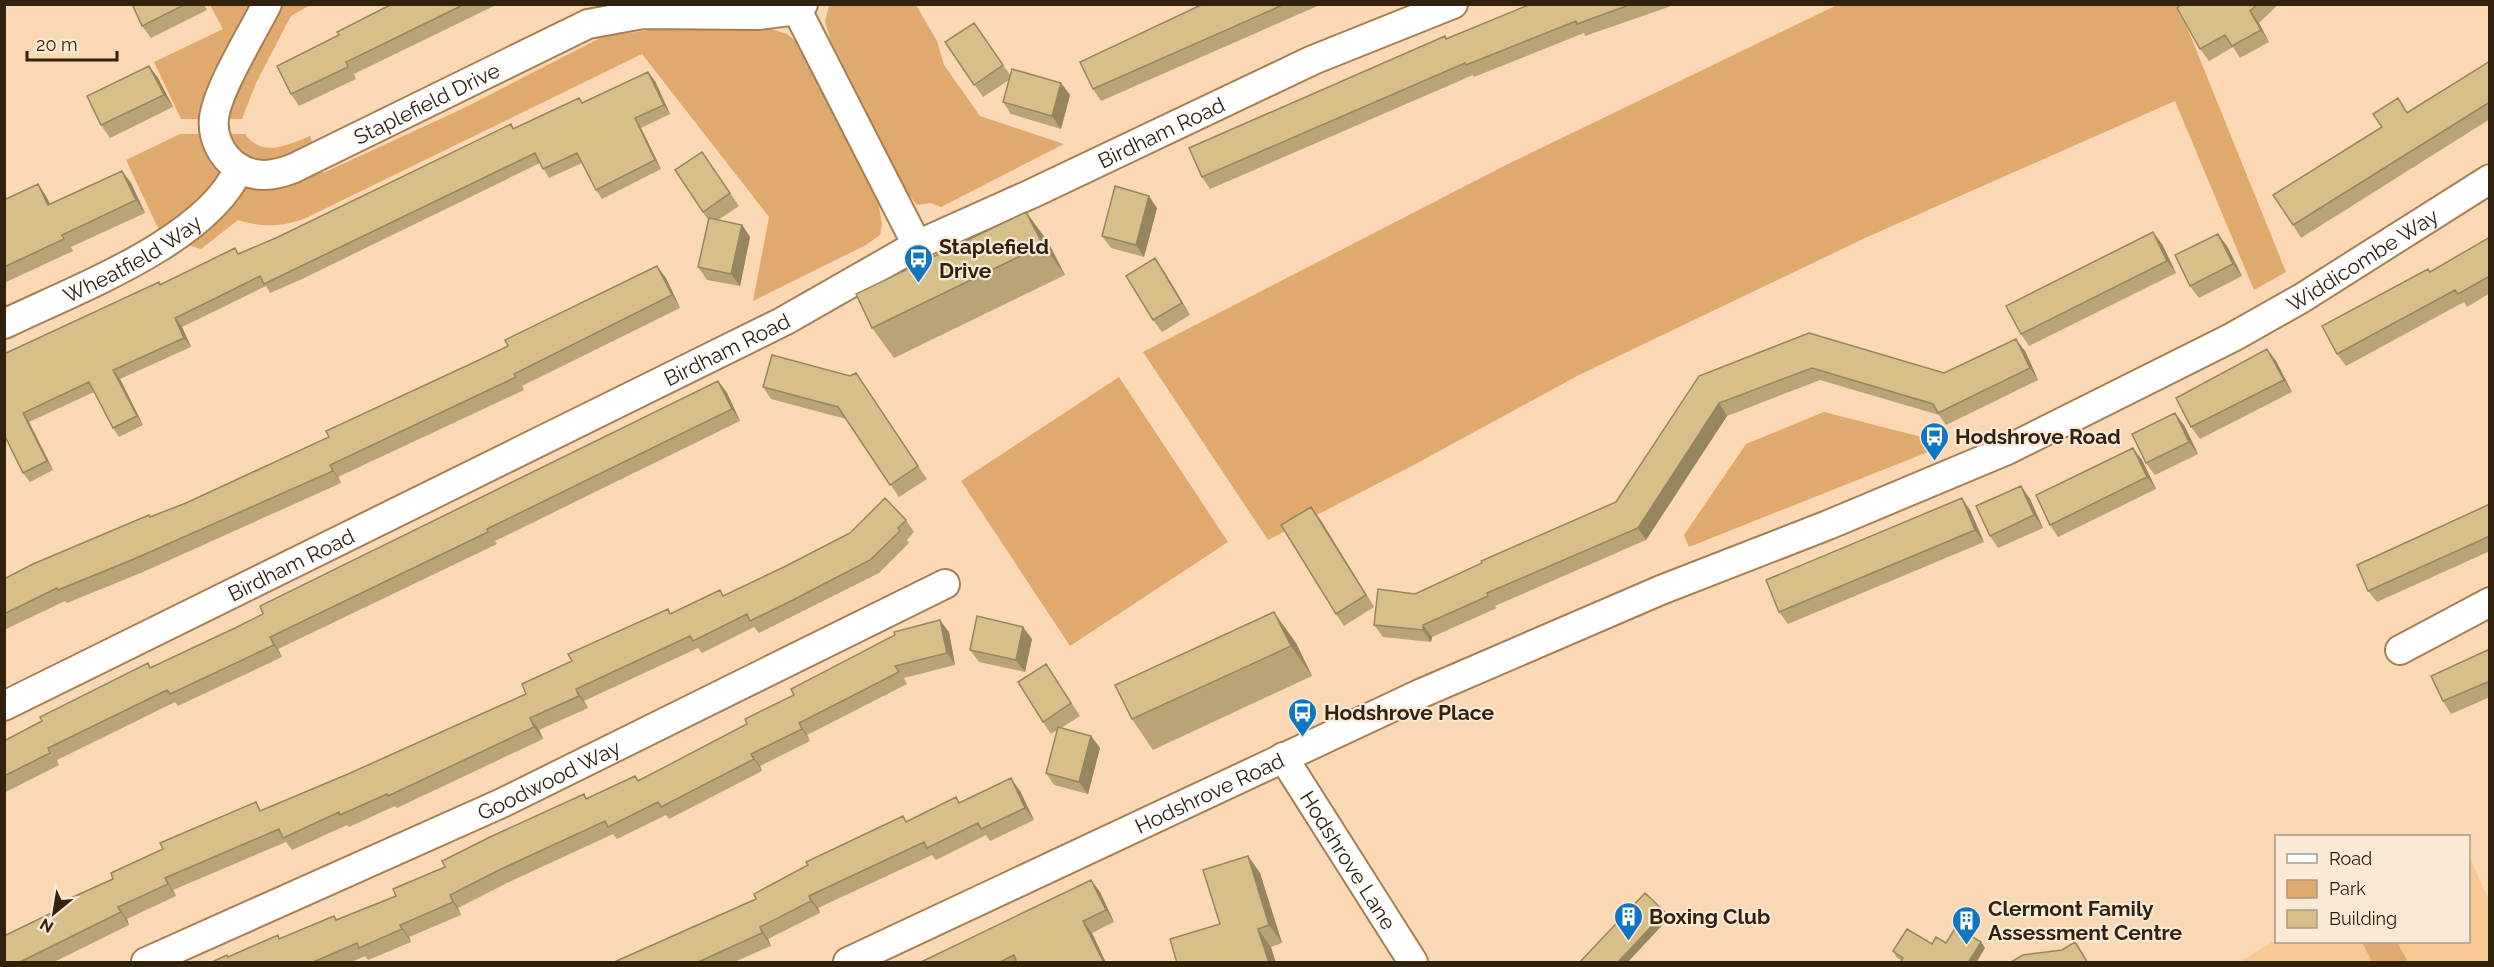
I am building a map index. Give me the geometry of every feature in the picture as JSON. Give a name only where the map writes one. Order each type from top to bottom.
[{"type":"street","points":[[238,168],[222,152],[215,135],[214,121],[217,107],[267,4]]},
{"type":"street","name":"Birdham Road","points":[[4,706],[784,321],[917,245],[1032,194],[1313,60],[1453,4]]},
{"type":"street","name":"Staplefield Drive","points":[[238,168],[266,176],[294,168],[588,24],[643,14],[759,15],[800,7],[917,245]]},
{"type":"street","name":"Wheatfield Way","points":[[4,324],[174,239],[224,193],[233,182],[238,168]]},
{"type":"street","name":"Widdicombe Way","points":[[2233,337],[2302,298],[2490,179]]},
{"type":"street","name":"Hodshrove Road","points":[[848,963],[1283,757],[1661,590],[1828,525],[2007,450],[2233,337]]},
{"type":"street","name":"Goodwood Way","points":[[147,963],[502,803],[945,584]]},
{"type":"street","points":[[2400,650],[2490,602]]},
{"type":"street","name":"Hodshrove Lane","points":[[1283,757],[1413,963]]},
{"type":"shaded area","points":[[2470,858],[2489,900],[2489,962],[2239,962],[2275,941],[2275,943],[2470,943]]},
{"type":"green space","points":[[210,5],[310,5],[291,16],[256,83],[242,119],[181,119],[154,62],[223,29]]},
{"type":"green space","points":[[829,5],[916,5],[937,41],[944,65],[980,116],[1064,144],[941,207],[930,203],[917,205],[904,189],[830,39],[825,21]]},
{"type":"green space","points":[[1837,5],[2178,5],[2286,272],[2254,290],[2175,101],[1865,238],[1577,376],[1410,467],[1268,540],[1143,352],[1504,166]]},
{"type":"green space","points":[[771,29],[787,34],[804,48],[878,202],[882,224],[880,235],[866,245],[753,301],[769,217],[642,54],[308,217],[291,223],[273,225],[238,220],[201,249],[167,239],[157,226],[126,160],[180,134],[245,134],[259,146],[267,148],[284,146],[310,136],[323,173],[464,108],[602,37],[649,30]]},
{"type":"green space","points":[[1119,377],[1228,542],[1070,646],[961,481]]},
{"type":"green space","points":[[1824,412],[1922,437],[1928,452],[1689,547],[1684,535],[1746,444]]},
{"type":"green space","points":[[2362,943],[2398,943],[2408,962],[2372,962]]},
{"type":"building","points":[[132,4],[186,4],[142,26]]},
{"type":"building","points":[[392,4],[465,4],[346,62],[348,67],[291,94],[277,66],[339,35],[337,32]]},
{"type":"building","points":[[1203,4],[1285,4],[1093,89],[1080,62]]},
{"type":"building","points":[[1531,4],[1632,4],[1577,24],[1576,21],[1466,65],[1465,63],[1202,177],[1189,148],[1445,36],[1446,39]]},
{"type":"building","points":[[2182,4],[2258,4],[2250,11],[2261,30],[2232,46],[2225,35],[2200,49],[2177,8]]},
{"type":"building","points":[[974,23],[1003,65],[974,85],[945,42]]},
{"type":"building","points":[[2490,61],[2490,102],[2293,225],[2273,195],[2382,127],[2373,114],[2398,98],[2407,113]]},
{"type":"building","points":[[149,66],[164,95],[101,125],[87,96]]},
{"type":"building","points":[[1012,69],[1061,83],[1052,116],[1003,102]]},
{"type":"building","points":[[648,72],[664,105],[635,118],[655,160],[596,190],[577,153],[543,169],[535,153],[264,284],[260,276],[175,318],[184,338],[113,370],[137,416],[113,428],[89,382],[23,413],[47,461],[23,473],[4,434],[4,354],[159,282],[160,285],[235,248],[238,254],[278,237],[511,124],[513,129],[579,98],[582,103]]},
{"type":"building","points":[[702,152],[730,193],[703,212],[675,170]]},
{"type":"building","points":[[122,171],[136,200],[62,235],[64,239],[4,267],[4,200],[38,184],[48,205]]},
{"type":"building","points":[[1115,186],[1149,196],[1136,245],[1102,236]]},
{"type":"building","points":[[1026,212],[1043,245],[872,328],[856,294]]},
{"type":"building","points":[[709,218],[742,225],[731,274],[698,267]]},
{"type":"building","points":[[2153,232],[2167,261],[2021,334],[2006,306]]},
{"type":"building","points":[[2218,234],[2233,264],[2190,286],[2175,255]]},
{"type":"building","points":[[2490,237],[2490,276],[2458,294],[2455,290],[2337,354],[2322,326],[2428,269],[2430,272]]},
{"type":"building","points":[[1155,258],[1182,303],[1153,320],[1126,276]]},
{"type":"building","points":[[657,266],[672,295],[514,374],[516,377],[330,465],[333,471],[134,559],[58,590],[57,588],[4,614],[4,579],[33,564],[149,515],[150,517],[186,503],[329,437],[326,431],[508,346],[505,340]]},
{"type":"building","points":[[1809,333],[1944,373],[2016,339],[2030,368],[1938,413],[1933,404],[1812,368],[1719,403],[1638,528],[1487,593],[1488,596],[1423,625],[1423,630],[1374,625],[1378,589],[1415,594],[1482,563],[1481,561],[1616,502],[1699,376]]},
{"type":"building","points":[[2267,349],[2284,380],[2191,427],[2176,398]]},
{"type":"building","points":[[772,355],[850,376],[856,373],[918,466],[890,485],[838,407],[763,387]]},
{"type":"building","points":[[718,381],[732,409],[487,529],[488,532],[270,637],[274,645],[170,694],[167,690],[48,748],[50,753],[4,776],[4,741],[42,721],[40,717],[148,663],[150,668],[235,628],[263,614],[260,606]]},
{"type":"building","points":[[2175,413],[2189,442],[2146,463],[2132,434]]},
{"type":"building","points":[[2133,448],[2147,477],[2050,525],[2036,495]]},
{"type":"building","points":[[2021,486],[2034,515],[1990,536],[1976,506]]},
{"type":"building","points":[[885,498],[906,520],[898,528],[900,531],[870,560],[750,621],[747,614],[693,641],[690,636],[576,689],[579,696],[530,718],[534,727],[388,796],[387,794],[340,815],[339,812],[283,838],[279,829],[165,878],[168,884],[118,907],[121,912],[18,963],[4,963],[4,936],[66,906],[64,901],[113,879],[111,873],[163,849],[160,843],[256,802],[260,811],[526,694],[522,684],[572,661],[568,654],[668,609],[670,614],[720,590],[723,596],[786,566],[850,533]]},
{"type":"building","points":[[1962,498],[1975,530],[1779,612],[1766,580]]},
{"type":"building","points":[[2490,504],[2490,536],[2368,591],[2357,565]]},
{"type":"building","points":[[1311,507],[1366,595],[1336,614],[1281,525]]},
{"type":"building","points":[[1274,612],[1291,646],[1132,719],[1115,685]]},
{"type":"building","points":[[977,616],[1023,627],[1016,660],[970,650]]},
{"type":"building","points":[[940,620],[947,653],[895,666],[899,672],[799,723],[802,729],[751,754],[754,759],[661,807],[658,802],[608,827],[605,821],[499,870],[450,895],[453,902],[400,925],[402,929],[359,948],[357,943],[311,963],[210,963],[278,935],[279,939],[334,916],[336,920],[396,896],[393,889],[445,867],[442,861],[584,794],[586,799],[635,776],[638,781],[747,724],[745,719],[794,695],[791,689],[895,635],[894,632]]},
{"type":"building","points":[[2490,649],[2490,681],[2443,701],[2431,676]]},
{"type":"building","points":[[1046,664],[1071,703],[1043,722],[1018,682]]},
{"type":"building","points":[[1058,727],[1091,736],[1079,782],[1046,773]]},
{"type":"building","points":[[1011,778],[1025,808],[981,829],[978,823],[927,848],[924,842],[809,896],[811,901],[760,927],[762,933],[696,963],[612,963],[756,899],[754,894],[808,865],[806,862],[903,816],[906,822],[956,797],[959,803]]},
{"type":"building","points":[[1248,856],[1269,925],[1258,929],[1269,963],[1177,963],[1170,939],[1220,924],[1203,870]]},
{"type":"building","points":[[1091,880],[1106,910],[1083,921],[1104,963],[1017,963],[1014,955],[998,963],[919,963]]},
{"type":"building","name":"Boxing Club","points":[[1645,893],[1665,912],[1617,963],[1579,963]]},
{"type":"building","name":"Clermont Family Assessment Centre","points":[[1956,927],[1981,942],[1968,963],[1900,963],[1903,958],[1893,951],[1907,929],[1932,944],[1936,937],[1946,943]]},
{"type":"building","points":[[2075,942],[2088,963],[2009,963],[2023,955],[2062,950]]},
{"type":"place","name":"Staplefield Drive","points":[[918,284]]},
{"type":"place","name":"Hodshrove Road","points":[[1934,462]]},
{"type":"place","name":"Hodshrove Place","points":[[1303,738]]},
{"type":"place","name":"Boxing Club","points":[[1628,942]]},
{"type":"place","name":"Clermont Family Assessment Centre","points":[[1967,946]]}]
